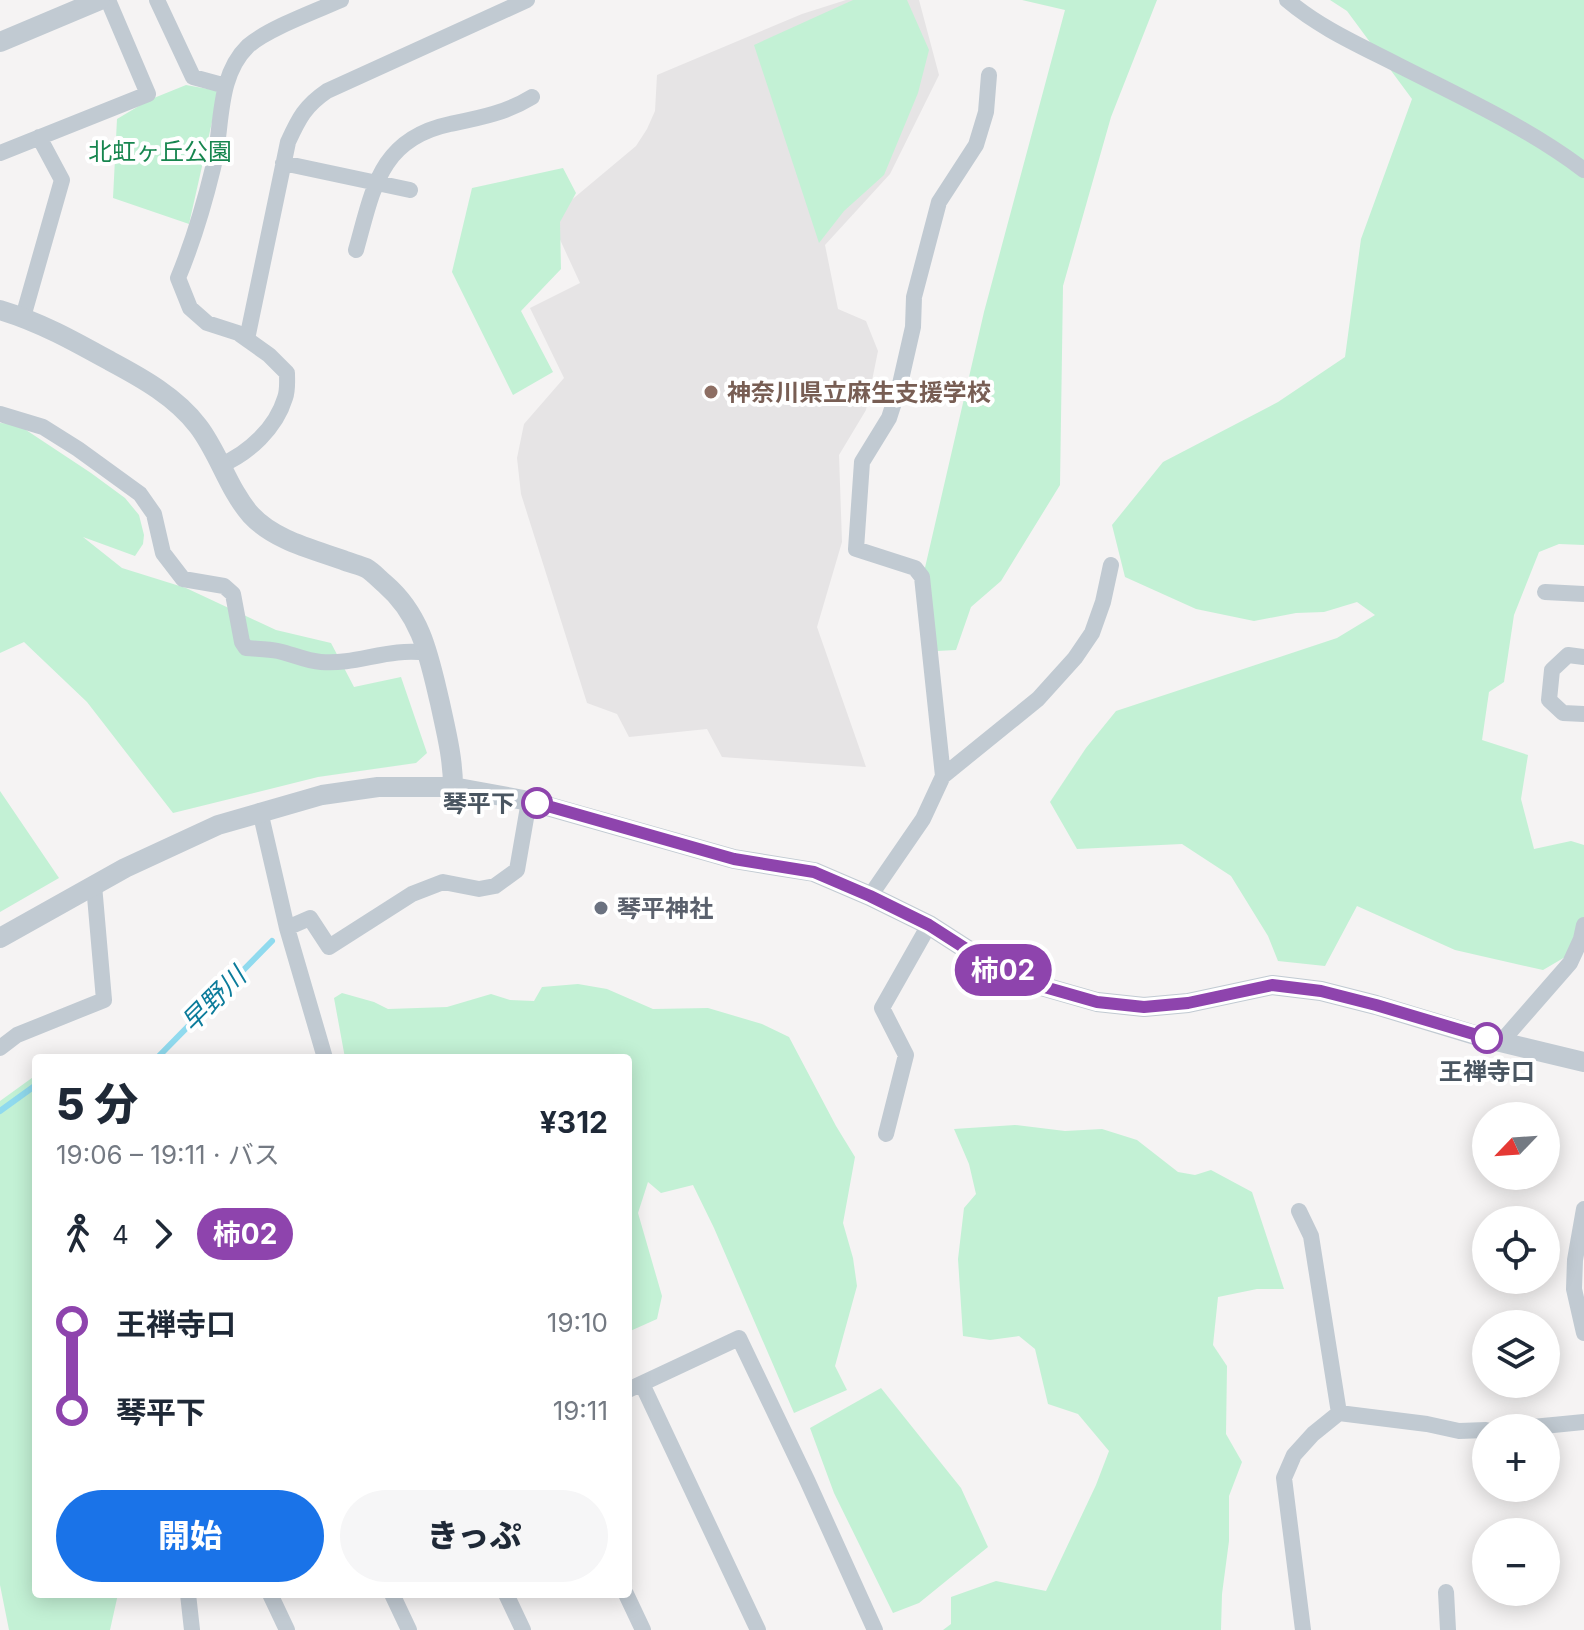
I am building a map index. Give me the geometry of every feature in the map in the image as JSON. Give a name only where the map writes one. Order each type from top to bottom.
[{"type":"street","points":[[0,42],[100,0]]},
{"type":"street","points":[[0,153],[148,94],[108,0]]},
{"type":"street","points":[[157,0],[193,77],[226,86]]},
{"type":"street","points":[[221,465],[236,459],[264,435],[286,396],[287,373],[269,355],[238,333],[207,323],[190,308],[178,278],[193,243],[214,165],[226,86],[235,63],[249,45],[341,0]]},
{"type":"street","points":[[247,339],[288,142],[297,121],[311,101],[341,84],[527,0]]},
{"type":"street","points":[[1287,0],[1337,35],[1500,117],[1584,170]]},
{"type":"street","points":[[943,776],[922,577],[915,568],[856,549],[862,462],[889,418],[900,384],[913,327],[914,297],[939,202],[976,145],[986,112],[989,75]]},
{"type":"street","points":[[356,250],[375,182],[395,152],[424,133],[444,125],[508,110],[532,97]]},
{"type":"street","points":[[23,317],[62,180],[39,137]]},
{"type":"street","points":[[283,163],[410,190]]},
{"type":"street","points":[[0,310],[61,333],[161,390],[198,425],[251,515],[274,533],[367,569],[400,598],[416,622],[428,653],[453,764],[453,787]]},
{"type":"street","points":[[0,414],[43,427],[140,494],[154,514],[163,553],[183,579],[224,586],[233,594],[242,642],[246,648],[275,650],[319,662],[349,661],[381,653],[428,653]]},
{"type":"street","points":[[870,896],[923,819],[943,776],[1038,699],[1075,658],[1092,633],[1111,565]]},
{"type":"street","points":[[1545,592],[1584,594]]},
{"type":"street","points":[[1584,657],[1568,655],[1552,670],[1549,700],[1563,713],[1584,714]]},
{"type":"street","points":[[0,938],[125,868],[204,831],[260,811],[322,795],[378,787],[453,787],[529,801],[734,859],[814,872],[929,925],[988,963],[1041,986],[1097,1002],[1144,1007],[1188,1003],[1272,985],[1321,991],[1584,1062]]},
{"type":"street","points":[[287,928],[310,918],[329,947],[412,894],[443,882],[479,889],[495,886],[517,870],[529,801]]},
{"type":"street","points":[[260,811],[287,928],[324,1054]]},
{"type":"street","points":[[0,1048],[17,1035],[104,1000],[94,885]]},
{"type":"street","points":[[886,1134],[906,1055],[882,1008],[929,925]]},
{"type":"street","points":[[1501,1042],[1570,963],[1584,925]]},
{"type":"street","points":[[1584,1209],[1575,1260],[1574,1289],[1584,1333]]},
{"type":"street","points":[[1299,1211],[1311,1236],[1339,1413]]},
{"type":"street","points":[[758,1630],[635,1387],[739,1338],[875,1630]]},
{"type":"street","points":[[1303,1630],[1284,1478],[1294,1455],[1339,1413],[1472,1431]]},
{"type":"street","points":[[1560,1424],[1584,1422]]},
{"type":"street","points":[[1446,1592],[1448,1630]]},
{"type":"street","points":[[190,1598],[192,1630]]},
{"type":"street","points":[[272,1598],[287,1630]]},
{"type":"street","points":[[394,1598],[409,1630]]},
{"type":"street","points":[[508,1598],[523,1630]]},
{"type":"street","points":[[628,1598],[643,1630]]},
{"type":"shaded area","name":"神奈川県立麻生支援学校","points":[[846,0],[919,0],[939,75],[890,174],[825,245],[838,309],[866,321],[878,351],[866,410],[839,455],[842,542],[817,627],[866,767],[722,757],[707,729],[629,737],[617,714],[587,703],[521,494],[517,458],[524,424],[564,378],[530,308],[580,283],[550,218],[636,146],[655,111],[657,75],[802,14]]},
{"type":"green space","points":[[853,0],[907,0],[929,50],[918,93],[884,175],[844,211],[819,243],[754,45]]},
{"type":"green space","points":[[1022,0],[1157,0],[1111,117],[1063,286],[1060,485],[1001,581],[971,607],[956,650],[937,651],[924,572],[984,312],[1065,10]]},
{"type":"green space","points":[[1330,0],[1584,0],[1584,545],[1559,544],[1539,552],[1514,615],[1504,682],[1489,692],[1482,740],[1528,755],[1521,799],[1534,849],[1571,841],[1584,845],[1584,946],[1543,970],[1455,950],[1357,906],[1325,966],[1278,961],[1268,936],[1231,876],[1182,844],[1077,849],[1050,802],[1086,748],[1116,711],[1337,638],[1375,615],[1357,602],[1324,612],[1296,613],[1254,621],[1196,609],[1125,577],[1112,525],[1163,462],[1278,402],[1345,357],[1361,239],[1412,99],[1347,11]]},
{"type":"green space","name":"北虹ヶ丘公園","points":[[186,85],[219,91],[189,224],[113,198],[117,119],[149,100]]},
{"type":"green space","points":[[563,168],[576,193],[560,222],[561,269],[521,311],[553,372],[513,395],[452,272],[472,188]]},
{"type":"green space","points":[[0,423],[17,424],[125,498],[139,515],[144,535],[143,544],[135,556],[83,537],[122,568],[186,588],[276,630],[331,643],[354,687],[401,677],[427,753],[416,763],[318,777],[173,813],[87,702],[24,642],[0,653]]},
{"type":"green space","points":[[0,791],[59,878],[0,912]]},
{"type":"green space","points":[[578,984],[607,989],[653,1009],[708,1008],[762,1024],[789,1037],[855,1157],[843,1223],[857,1286],[835,1366],[847,1390],[794,1413],[693,1185],[661,1193],[648,1182],[638,1213],[662,1296],[657,1319],[632,1330],[632,1054],[344,1054],[334,998],[342,993],[388,1009],[447,1007],[491,994],[510,1000],[534,1001],[542,987]]},
{"type":"green space","points":[[32,1078],[32,1598],[117,1598],[110,1630],[9,1630],[0,1585],[0,1101]]},
{"type":"green space","points":[[1015,1125],[1065,1131],[1102,1129],[1137,1140],[1178,1172],[1195,1175],[1211,1170],[1252,1192],[1284,1289],[1257,1289],[1218,1297],[1213,1345],[1227,1366],[1226,1434],[1242,1462],[1229,1496],[1229,1541],[1221,1630],[943,1630],[951,1624],[951,1597],[996,1581],[1046,1591],[1109,1451],[1078,1414],[1048,1404],[1035,1349],[1019,1336],[990,1340],[963,1336],[958,1259],[964,1208],[976,1194],[969,1164],[954,1129]]},
{"type":"green space","points":[[881,1388],[961,1488],[988,1547],[919,1603],[893,1613],[834,1493],[810,1428]]},
{"type":"waterway","name":"早野川","points":[[161,1054],[272,941]]},
{"type":"waterway","name":"早野川","points":[[0,1111],[32,1088]]},
{"type":"bus line","name":"柿02","points":[[537,803],[734,859],[814,872],[929,925],[988,963],[1041,986],[1097,1002],[1144,1007],[1188,1003],[1272,985],[1321,991],[1487,1038]]},
{"type":"place","name":"神奈川県立麻生支援学校","points":[[711,392]]},
{"type":"place","name":"琴平下","points":[[537,803]]},
{"type":"place","name":"琴平神社","points":[[601,908]]},
{"type":"place","name":"王禅寺口","points":[[1487,1038]]}]
